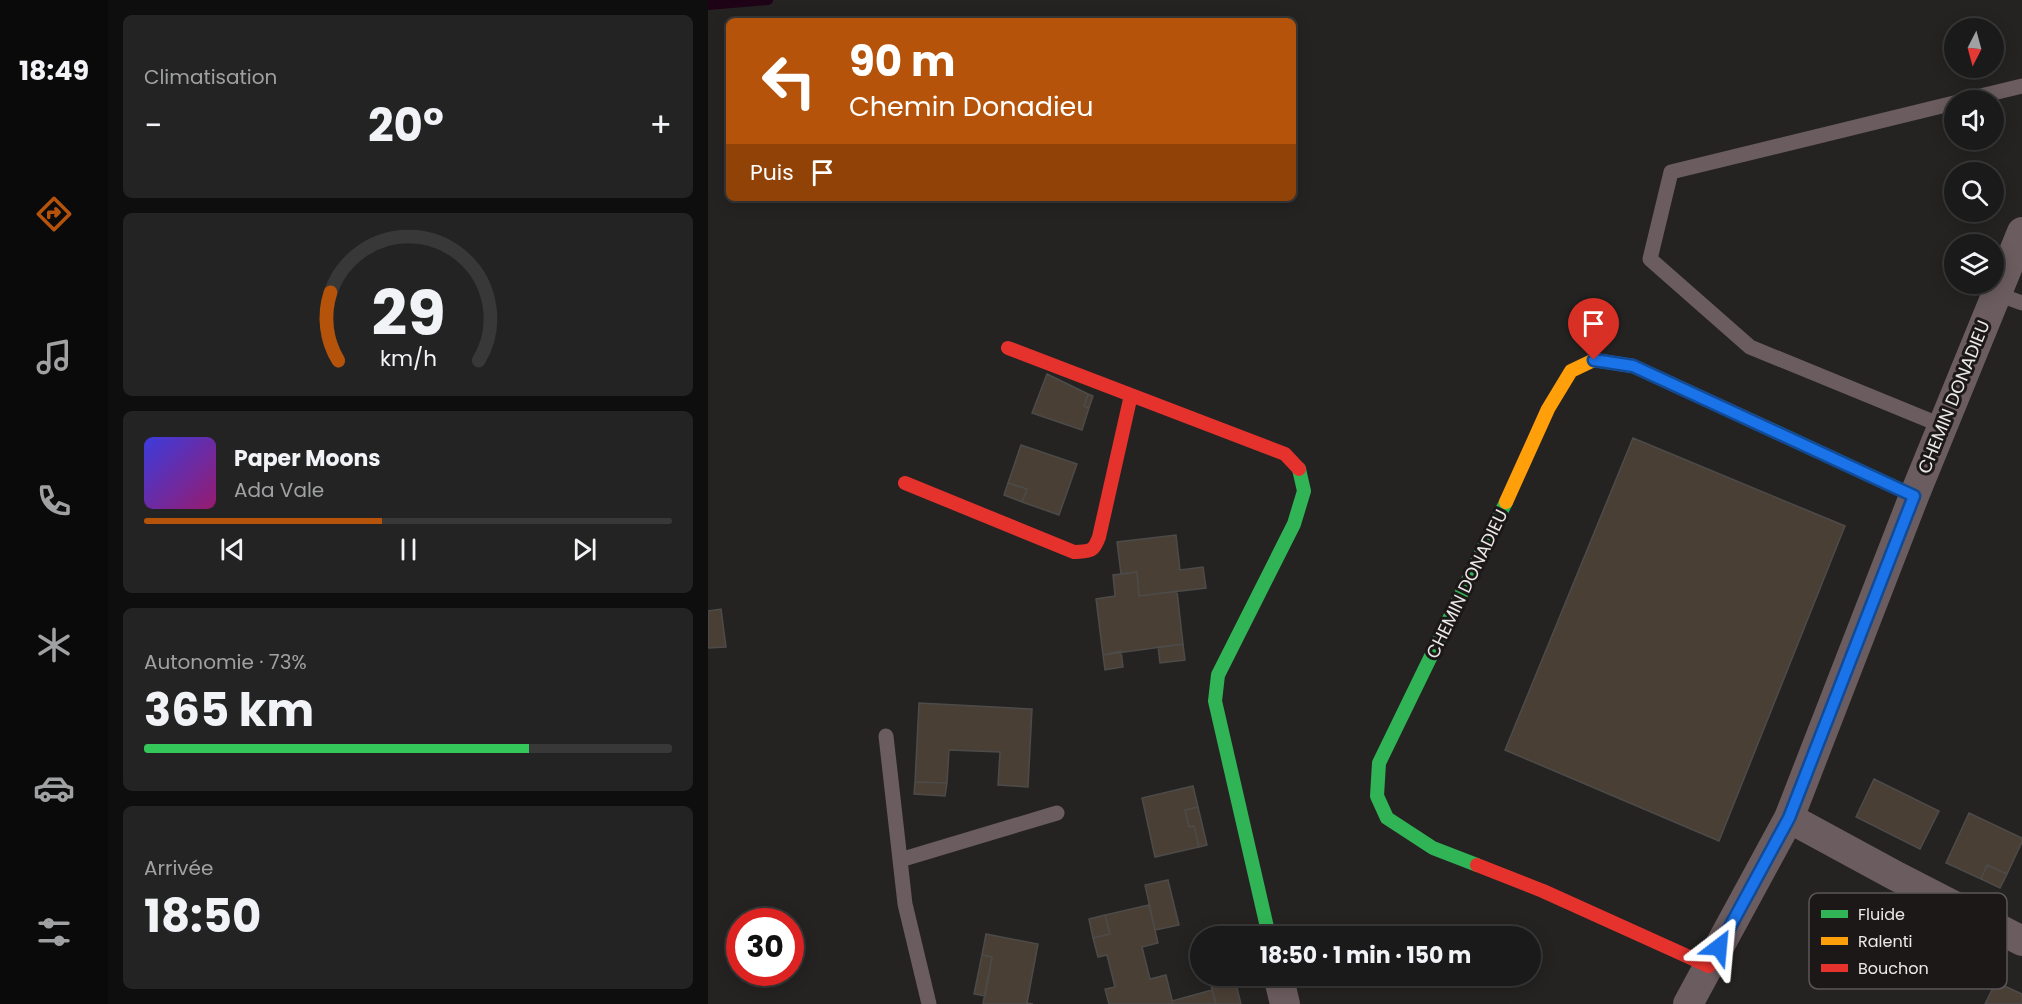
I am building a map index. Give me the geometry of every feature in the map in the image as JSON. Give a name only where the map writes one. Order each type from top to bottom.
[{"type":"street","name":"CHEMIN DONADIEU","points":[[1688,1004],[1789,818],[1942,426],[2009,298],[2022,232]]},
{"type":"street","points":[[1008,348],[1285,454],[1299,468],[1304,491],[1294,524],[1218,675],[1215,701],[1267,926]]},
{"type":"street","name":"CHEMIN DONADIEU","points":[[1708,966],[1543,891],[1433,848],[1387,818],[1377,796],[1380,763],[1491,536],[1548,409],[1571,371],[1594,360],[1633,366],[1914,496]]},
{"type":"street","points":[[905,483],[1074,552],[1091,551],[1095,548],[1105,517],[1131,395]]},
{"type":"street","points":[[1789,818],[1929,893]]},
{"type":"street","points":[[2007,933],[2022,941]]},
{"type":"street","points":[[1281,986],[1285,1004]]},
{"type":"lane","points":[[2004,90],[2022,86]]},
{"type":"lane","points":[[1942,426],[1750,347],[1650,259],[1671,172],[1944,105]]},
{"type":"lane","points":[[886,736],[904,904],[929,1004]]},
{"type":"lane","points":[[900,860],[1057,813]]},
{"type":"building","points":[[1047,374],[1088,394],[1084,406],[1089,408],[1082,430],[1032,413]]},
{"type":"building","points":[[1088,394],[1093,396],[1089,408],[1084,406]]},
{"type":"building","points":[[1633,438],[1845,526],[1719,841],[1505,750]]},
{"type":"building","points":[[1021,445],[1077,464],[1059,515],[1022,502],[1027,489],[1008,483]]},
{"type":"building","points":[[1008,483],[1027,489],[1022,502],[1004,495]]},
{"type":"building","points":[[1176,535],[1180,570],[1203,567],[1206,588],[1139,596],[1137,572],[1121,574],[1117,542]]},
{"type":"building","points":[[1137,572],[1139,596],[1177,591],[1183,644],[1103,655],[1096,599],[1115,596],[1113,575]]},
{"type":"building","points":[[721,609],[726,647],[708,648],[708,611]]},
{"type":"building","points":[[1183,644],[1185,660],[1160,663],[1158,647]]},
{"type":"building","points":[[1121,651],[1123,667],[1105,670],[1103,655]]},
{"type":"building","points":[[919,703],[1032,709],[1028,787],[998,785],[1000,752],[949,750],[947,783],[915,782]]},
{"type":"building","points":[[1874,779],[1939,811],[1920,849],[1856,817]]},
{"type":"building","points":[[915,782],[947,783],[945,796],[914,794]]},
{"type":"building","points":[[1193,786],[1198,807],[1185,810],[1189,827],[1194,826],[1199,847],[1155,857],[1142,798]]},
{"type":"building","points":[[1198,807],[1207,845],[1199,847],[1194,826],[1189,827],[1185,810]]},
{"type":"building","points":[[1969,813],[2022,838],[2007,874],[1987,865],[1981,879],[1946,863]]},
{"type":"building","points":[[1987,865],[2007,874],[2000,888],[1981,879]]},
{"type":"building","points":[[1168,880],[1179,925],[1155,930],[1145,885]]},
{"type":"building","points":[[1149,905],[1158,943],[1142,947],[1150,979],[1166,975],[1173,1004],[1109,1004],[1105,989],[1115,987],[1107,955],[1098,957],[1093,938],[1110,934],[1105,915]]},
{"type":"building","points":[[1105,915],[1110,934],[1093,938],[1089,919]]},
{"type":"building","points":[[986,934],[1038,944],[1027,1003],[1033,1004],[983,1004],[992,957],[982,955]]},
{"type":"building","points":[[982,955],[992,957],[985,996],[974,994]]},
{"type":"building","points":[[1211,986],[1236,986],[1241,1004],[1216,1004]]},
{"type":"building","points":[[2007,987],[2022,994],[2022,1004],[1985,1004],[1992,989],[2007,989]]},
{"type":"building","points":[[1212,990],[1216,1004],[1173,1004],[1172,1001]]},
{"type":"waterway","points":[[708,5],[768,0]]},
{"type":"traffic: fast","points":[[1772,430],[1914,496]]},
{"type":"traffic: fast","points":[[1267,926],[1215,701],[1218,675],[1294,524],[1304,491],[1299,469]]},
{"type":"traffic: fast","points":[[1477,865],[1433,848],[1387,818],[1377,796],[1379,763],[1506,502]]},
{"type":"traffic: slow","points":[[1506,502],[1548,409],[1571,371],[1594,360],[1633,366],[1772,430]]},
{"type":"traffic: jam","points":[[1008,348],[1285,454],[1299,469]]},
{"type":"traffic: jam","points":[[905,483],[1074,552],[1090,550],[1095,546],[1099,537],[1131,395]]},
{"type":"traffic: jam","points":[[1477,865],[1543,891],[1709,966]]},
{"type":"route","points":[[1594,360],[1633,366],[1914,496],[1789,818],[1719,947]]}]
